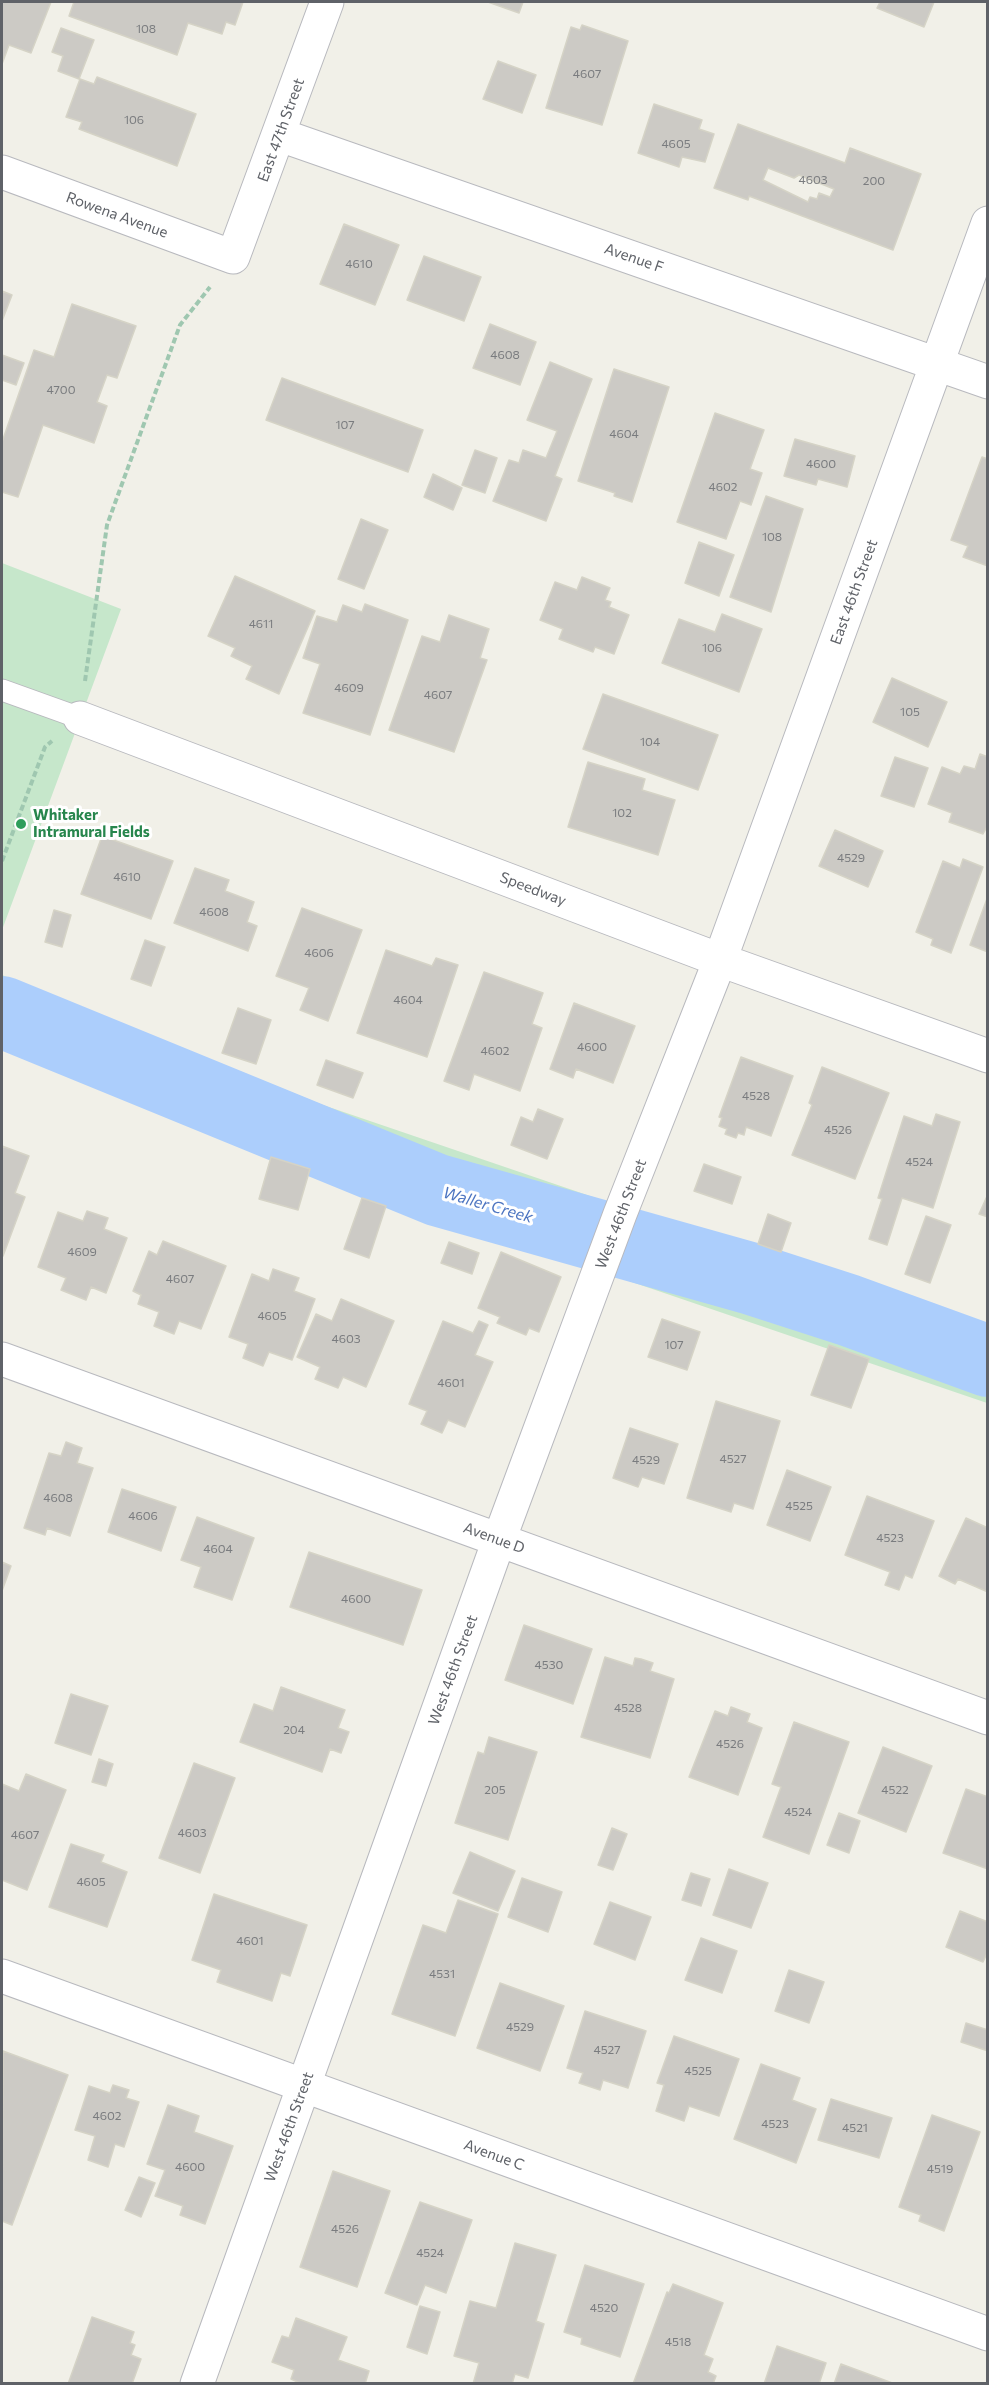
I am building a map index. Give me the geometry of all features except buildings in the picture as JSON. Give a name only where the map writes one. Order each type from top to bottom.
[{"type":"street","name":"East 47th Street","points":[[233,257],[280,135],[327,2]]},
{"type":"street","name":"Avenue F","points":[[280,135],[987,382]]},
{"type":"street","name":"Rowena Avenue","points":[[2,172],[233,257]]},
{"type":"street","name":"East 46th Street","points":[[720,960],[987,223]]},
{"type":"street","name":"Speedway","points":[[80,718],[720,960],[987,1056]]},
{"type":"street","name":"West 46th Street","points":[[197,2384],[499,1540],[620,1214],[720,960]]},
{"type":"street","name":"Avenue D","points":[[2,1359],[987,1718]]},
{"type":"street","name":"Avenue C","points":[[2,1976],[987,2334]]},
{"type":"lane","points":[[2,690],[80,718]]},
{"type":"path","points":[[2,861],[45,747],[80,718],[107,525],[180,324],[233,257]]},
{"type":"green space","name":"Whitaker Intramural Fields","points":[[2,563],[121,609],[2,930]]},
{"type":"green space","points":[[2,975],[323,1105],[593,1197],[573,1261],[337,1173],[2,1040]]},
{"type":"green space","points":[[649,1216],[987,1328],[987,1403],[626,1280]]},
{"type":"waterway","name":"Waller Creek","points":[[2,1012],[437,1190],[749,1278],[848,1310],[988,1361]]},
{"type":"place","name":"Whitaker Intramural Fields","points":[[21,824]]}]
